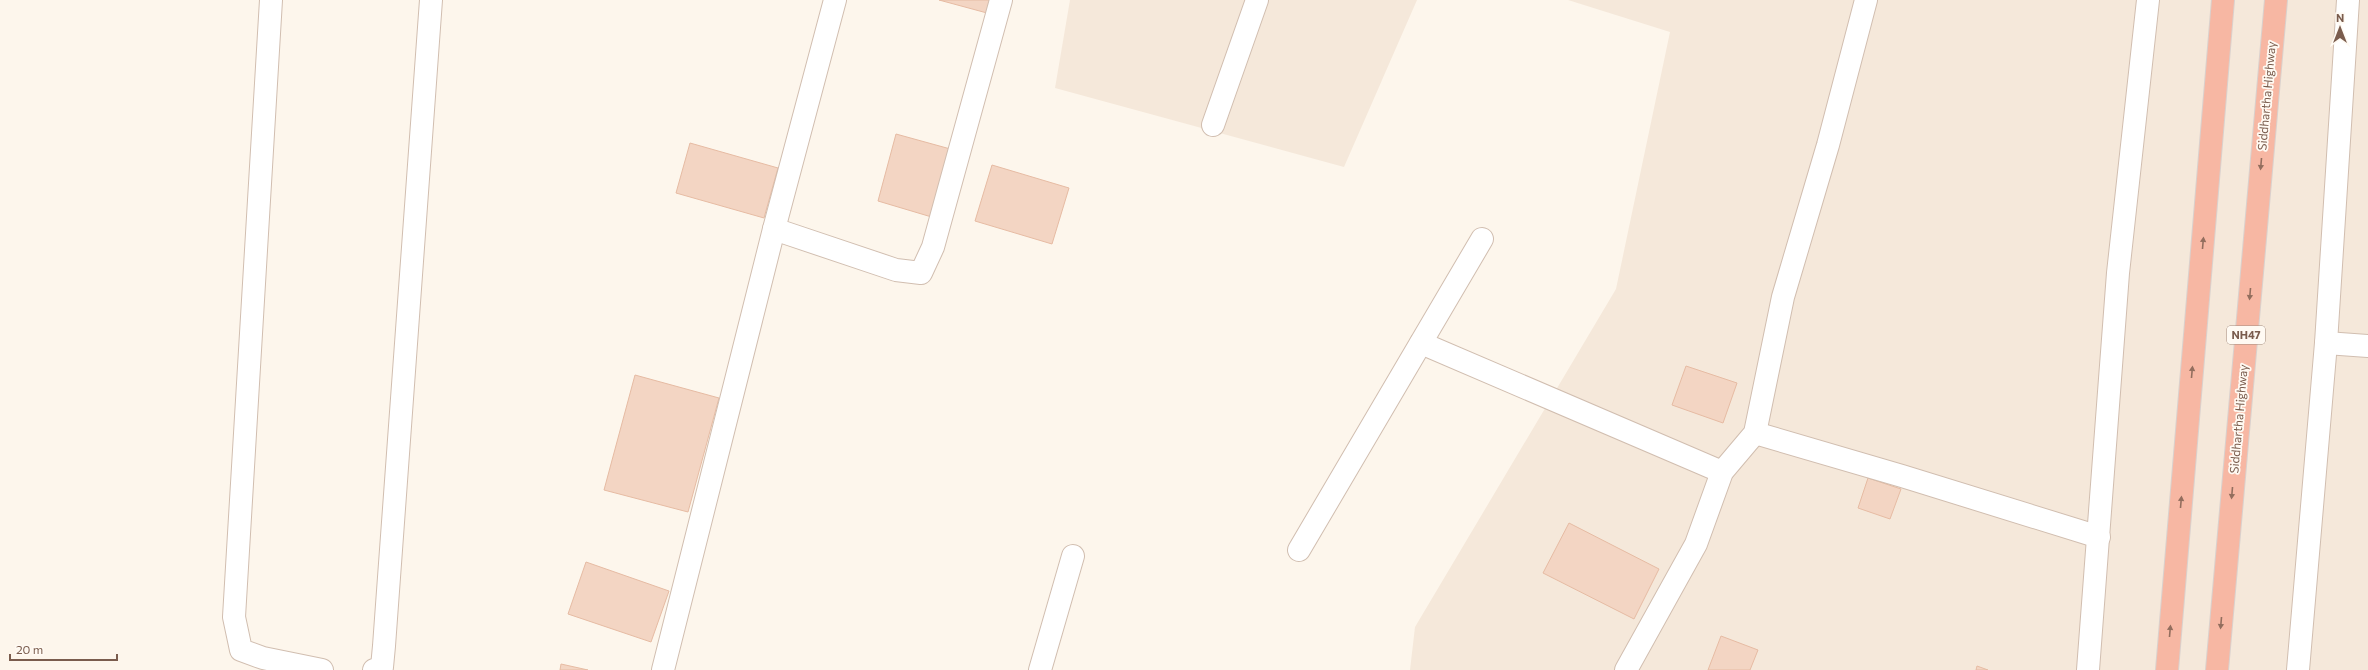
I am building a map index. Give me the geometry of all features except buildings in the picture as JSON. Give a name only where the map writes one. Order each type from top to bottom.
[{"type":"highway","points":[[2167,670],[2223,0]]},
{"type":"highway","name":"Siddhartha Highway","points":[[2217,670],[2276,0]]},
{"type":"street","points":[[271,0],[234,617],[241,650],[263,658],[322,670]]},
{"type":"street","points":[[374,670],[382,667],[384,646],[431,0]]},
{"type":"street","points":[[663,670],[774,229],[835,0]]},
{"type":"street","points":[[774,229],[896,270],[921,273],[933,247],[1001,0]]},
{"type":"street","points":[[1213,125],[1258,0]]},
{"type":"street","points":[[1626,670],[1696,544],[1722,472],[1755,434],[1782,297],[1828,145],[1866,0]]},
{"type":"street","points":[[2088,670],[2118,273],[2148,0]]},
{"type":"street","points":[[2298,670],[2326,343],[2348,0]]},
{"type":"street","points":[[1299,550],[1482,240]]},
{"type":"street","points":[[1420,343],[1722,472]]},
{"type":"street","points":[[2326,343],[2368,346]]},
{"type":"street","points":[[1755,434],[1902,476],[2099,537]]},
{"type":"street","points":[[1040,670],[1073,556]]},
{"type":"shaded area","points":[[1070,0],[1417,0],[1344,167],[1055,88]]},
{"type":"shaded area","points":[[1568,0],[2368,0],[2368,670],[1410,670],[1415,627],[1616,289],[1670,32]]}]
